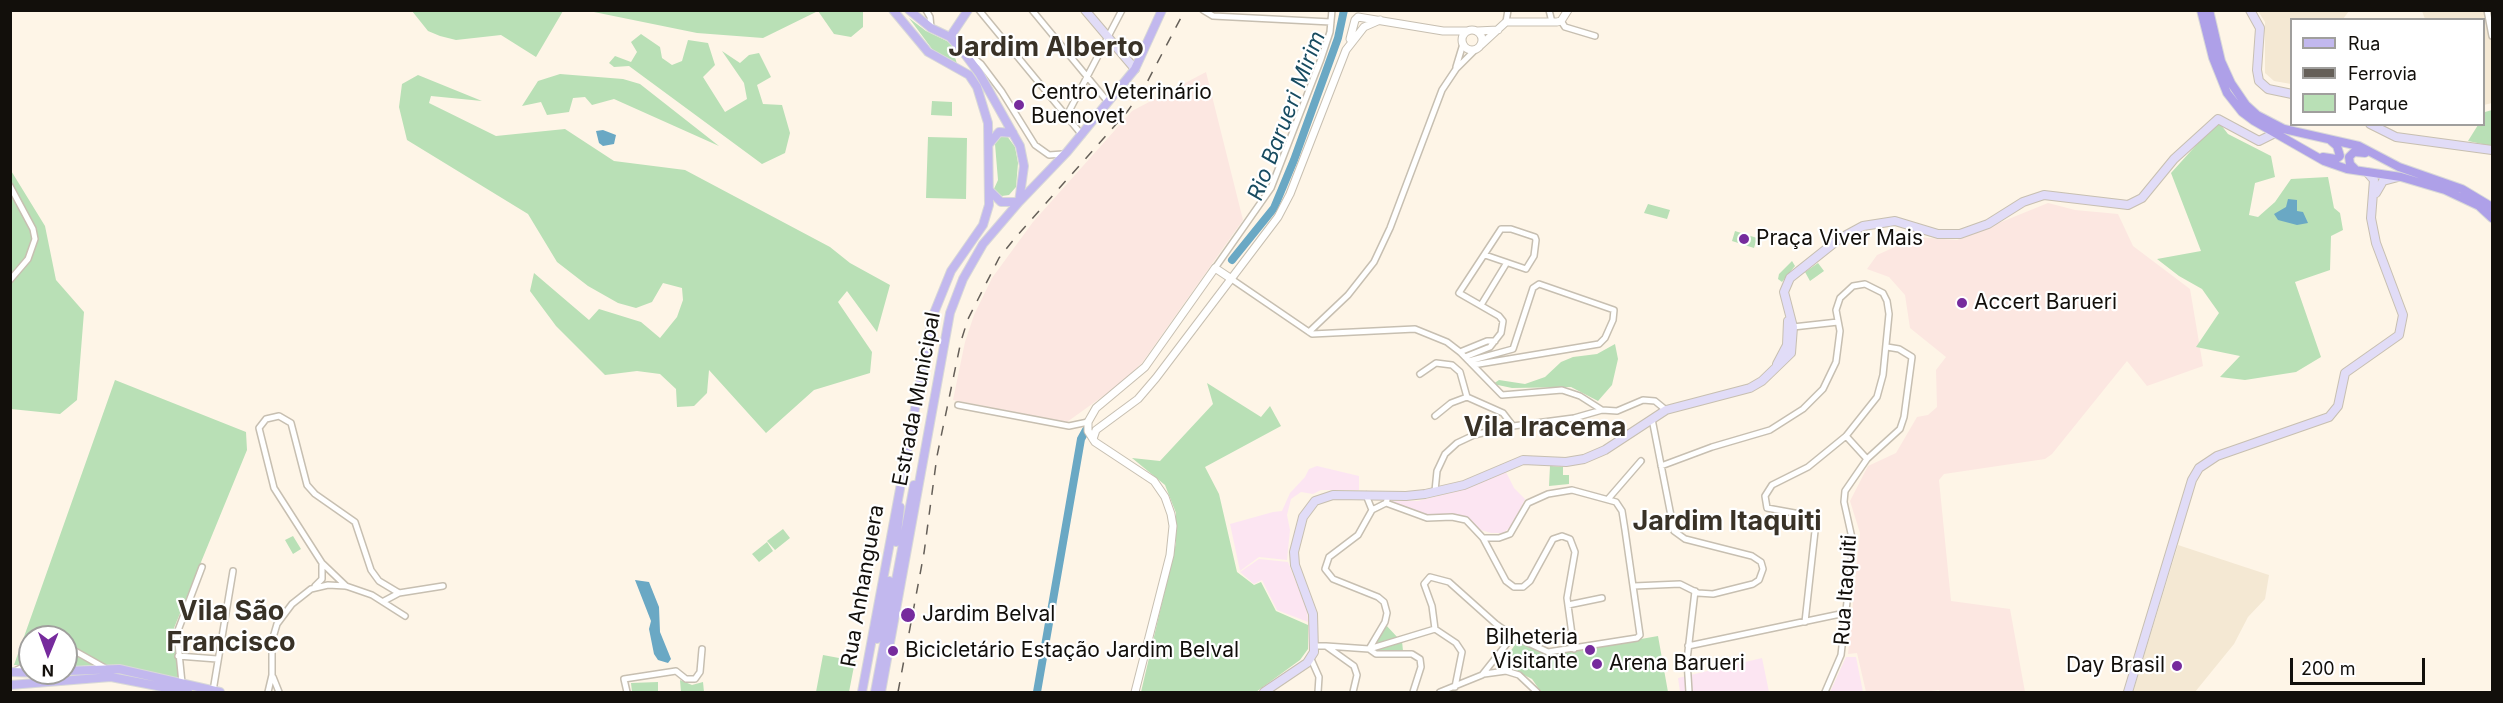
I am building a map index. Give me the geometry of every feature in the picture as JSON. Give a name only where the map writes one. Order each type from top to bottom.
[{"type":"highway","points":[[2201,10],[2213,58],[2227,93],[2242,112],[2273,134],[2335,165],[2401,177],[2455,194],[2479,206],[2493,218]]},
{"type":"highway","points":[[2211,13],[2221,61],[2231,83],[2246,105],[2258,116],[2284,129],[2359,147],[2462,189],[2493,207]]},
{"type":"highway","points":[[2309,152],[2324,158],[2338,158],[2340,149],[2327,138]]},
{"type":"highway","points":[[2356,170],[2350,164],[2351,154],[2358,151],[2372,154]]},
{"type":"main road","points":[[893,10],[931,55],[969,75]]},
{"type":"main road","points":[[951,37],[968,10]]},
{"type":"main road","points":[[1085,10],[1135,69]]},
{"type":"main road","name":"Estrada Municipal","points":[[881,693],[946,331],[955,299],[969,267],[983,244],[1082,135],[1135,69],[1162,10]]},
{"type":"main road","points":[[2250,10],[2260,28],[2257,70],[2259,81],[2268,89],[2290,94]]},
{"type":"main road","points":[[909,11],[931,28],[951,37],[961,49],[992,95],[1023,151],[1019,202],[1001,202],[989,190]]},
{"type":"main road","name":"Rua Anhanguera","points":[[862,693],[890,532],[902,483],[934,311],[951,271],[983,225],[989,190],[986,109],[951,37]]},
{"type":"main road","points":[[1264,693],[1311,658],[1315,646],[1313,614],[1294,560],[1301,522],[1308,507],[1323,497],[1366,495],[1387,500],[1475,481],[1523,460],[1566,462],[1590,457],[1666,410],[1743,391],[1769,375],[1791,353],[1793,327],[1784,292],[1790,278],[1839,239],[1863,226],[1895,221],[1938,234],[1960,234],[1988,224],[2023,202],[2040,196],[2128,205],[2142,198],[2174,159],[2218,119],[2259,141],[2273,134]]},
{"type":"main road","points":[[2374,126],[2396,137],[2491,150]]},
{"type":"main road","points":[[989,145],[991,139],[999,132],[1013,133]]},
{"type":"main road","points":[[2128,693],[2192,480],[2199,468],[2217,456],[2329,417],[2338,406],[2344,373],[2399,335],[2403,315],[2376,243],[2371,218],[2374,180],[2367,172]]},
{"type":"main road","points":[[2374,198],[2383,181],[2401,177]]},
{"type":"main road","points":[[1769,375],[1786,345],[1789,311]]},
{"type":"main road","points":[[875,693],[897,566],[913,488],[924,454]]},
{"type":"main road","points":[[868,693],[890,573],[902,483]]},
{"type":"main road","points":[[78,670],[105,668],[217,692]]},
{"type":"main road","points":[[10,685],[111,677],[188,693]]},
{"type":"street","points":[[926,10],[930,17],[931,28]]},
{"type":"street","points":[[979,10],[1082,135]]},
{"type":"street","points":[[1032,10],[1085,78],[1108,102]]},
{"type":"street","points":[[1066,117],[1122,10]]},
{"type":"street","points":[[1203,10],[1213,16],[1331,22]]},
{"type":"street","points":[[1135,693],[1169,562],[1173,526],[1171,514],[1165,497],[1154,481],[1093,439],[1088,431],[1088,422],[1096,408],[1144,367],[1271,188],[1321,59],[1332,10]]},
{"type":"street","points":[[1309,332],[1359,284],[1378,256],[1442,90],[1456,69],[1506,22],[1508,10]]},
{"type":"street","points":[[1549,10],[1552,22]]},
{"type":"street","points":[[1561,21],[1568,10]]},
{"type":"street","points":[[2487,10],[2492,32]]},
{"type":"street","points":[[902,19],[909,11]]},
{"type":"street","points":[[1093,439],[1096,430],[1127,408],[1147,389],[1282,210],[1346,50],[1355,20],[1365,17],[1443,31],[1498,30]]},
{"type":"street","points":[[1346,50],[1364,27],[1380,20]]},
{"type":"street","points":[[1506,22],[1561,21]]},
{"type":"street","points":[[1561,21],[1565,27],[1595,36]]},
{"type":"street","points":[[1443,31],[1463,43],[1467,49],[1475,50]]},
{"type":"street","points":[[1456,69],[1464,35],[1472,31]]},
{"type":"street","points":[[1472,31],[1481,36],[1481,45]]},
{"type":"street","points":[[961,49],[981,64],[1002,92],[1035,145],[1054,156],[1067,152]]},
{"type":"street","points":[[992,95],[1002,92]]},
{"type":"street","points":[[1023,151],[1035,145]]},
{"type":"street","points":[[10,186],[33,229],[35,239],[28,259],[10,280]]},
{"type":"street","points":[[1467,359],[1483,351],[1495,341],[1501,333],[1502,320],[1459,293],[1503,228],[1535,237],[1534,256],[1526,269],[1485,255]]},
{"type":"street","points":[[1480,305],[1506,264]]},
{"type":"street","points":[[1215,268],[1309,332],[1318,335],[1368,330],[1415,329],[1447,342],[1502,395],[1562,390],[1580,396],[1602,410]]},
{"type":"street","points":[[1467,359],[1490,358],[1599,344],[1605,338],[1613,320],[1614,310],[1539,284],[1533,288],[1514,347],[1509,355]]},
{"type":"street","points":[[1661,466],[1712,447],[1770,430],[1803,409],[1823,389],[1832,372],[1840,345],[1836,310],[1838,301],[1857,285],[1872,286],[1886,297],[1889,310],[1887,347],[1879,393],[1846,436],[1808,467],[1772,485],[1765,496],[1767,508],[1811,516],[1816,522],[1805,622]]},
{"type":"street","points":[[1793,327],[1838,322]]},
{"type":"street","points":[[1467,359],[1478,346],[1487,341],[1495,341]]},
{"type":"street","points":[[1478,346],[1483,351]]},
{"type":"street","name":"Rua Itaquiti","points":[[1825,690],[1841,655],[1852,547],[1844,496],[1850,482],[1867,459],[1900,429],[1904,417],[1912,357],[1899,349],[1887,347]]},
{"type":"street","points":[[1420,374],[1436,363],[1452,365],[1460,372],[1467,397]]},
{"type":"street","points":[[1435,416],[1450,403],[1467,397],[1503,413],[1513,426]]},
{"type":"street","points":[[1435,491],[1439,465],[1452,446],[1474,435],[1513,426],[1575,418],[1602,410],[1617,411],[1650,400],[1659,402],[1666,410]]},
{"type":"street","points":[[958,405],[1069,426],[1088,422]]},
{"type":"street","points":[[346,586],[322,564],[274,488],[259,428],[266,419],[279,416],[291,423],[307,485],[315,494],[355,522],[371,570],[379,581],[399,593]]},
{"type":"street","points":[[1634,586],[1680,584],[1695,591],[1713,594],[1753,585],[1761,576],[1763,565],[1752,555],[1677,534],[1672,527],[1652,418]]},
{"type":"street","points":[[1846,436],[1867,459]]},
{"type":"street","points":[[1609,498],[1641,461]]},
{"type":"street","points":[[1473,679],[1465,674],[1458,645],[1435,629],[1432,606],[1424,588],[1427,578],[1435,576],[1449,582],[1496,624],[1514,636],[1548,652],[1574,650],[1637,638],[1640,632],[1622,511],[1616,502],[1609,498],[1572,490],[1548,494],[1528,503],[1510,534],[1499,538],[1483,538]]},
{"type":"street","points":[[1366,495],[1372,510]]},
{"type":"street","points":[[1369,648],[1385,622],[1387,613],[1384,602],[1378,597],[1333,579],[1327,573],[1325,566],[1329,557],[1358,535],[1372,510],[1387,500],[1427,518],[1462,518],[1470,523],[1483,538],[1506,581],[1519,587],[1530,581],[1549,544],[1557,536],[1570,539],[1575,548],[1568,581],[1568,604],[1574,650]]},
{"type":"street","points":[[268,693],[272,675],[272,641],[277,624],[292,603],[321,581],[322,564]]},
{"type":"street","points":[[182,683],[178,656],[179,625],[202,567]]},
{"type":"street","points":[[217,692],[217,659],[233,571]]},
{"type":"street","points":[[372,595],[379,581]]},
{"type":"street","points":[[310,589],[327,585],[346,586],[372,595],[405,616]]},
{"type":"street","points":[[384,602],[399,593],[443,586]]},
{"type":"street","points":[[1689,693],[1688,646],[1695,591]]},
{"type":"street","points":[[1568,604],[1602,598]]},
{"type":"street","points":[[1688,646],[1845,613]]},
{"type":"street","points":[[1315,646],[1369,648],[1435,629]]},
{"type":"street","points":[[1482,675],[1514,636]]},
{"type":"street","points":[[1326,646],[1354,666],[1357,675],[1353,693]]},
{"type":"street","points":[[1369,648],[1376,654],[1412,654],[1420,659],[1421,667],[1413,693]]},
{"type":"street","points":[[627,693],[624,679],[678,671],[686,679],[695,679],[701,666],[702,649]]},
{"type":"street","points":[[78,653],[105,668]]},
{"type":"street","points":[[1502,653],[1506,671]]},
{"type":"street","points":[[178,656],[217,659]]},
{"type":"street","points":[[1311,658],[1319,676],[1318,693]]},
{"type":"street","points":[[1495,661],[1499,671]]},
{"type":"street","points":[[1455,687],[1462,662]]},
{"type":"street","points":[[1440,693],[1482,675],[1506,671],[1526,679],[1537,693]]},
{"type":"street","points":[[272,675],[279,693]]},
{"type":"shaded area","points":[[2258,11],[2349,11],[2344,18],[2290,18],[2290,84],[2274,81],[2265,73],[2265,22]]},
{"type":"shaded area","points":[[2422,11],[2492,11],[2492,103],[2485,105],[2485,18],[2425,18]]},
{"type":"shaded area","points":[[1206,72],[1243,220],[1142,363],[1120,384],[1067,422],[953,400],[965,342],[974,315],[992,278],[1033,222],[1132,111]]},
{"type":"shaded area","points":[[2048,203],[2075,210],[2118,214],[2133,246],[2190,289],[2203,366],[2147,386],[2127,361],[2052,454],[2045,459],[1944,474],[1939,480],[1951,601],[2010,609],[2025,692],[1940,692],[1939,690],[1866,692],[1857,653],[1848,654],[1860,533],[1850,501],[1868,466],[1896,453],[1917,417],[1928,415],[1937,407],[1936,370],[1946,357],[1910,328],[1905,295],[1889,277],[1867,269],[1877,255],[1897,246],[1902,236],[1957,240]]},
{"type":"shaded area","points":[[1317,466],[1359,476],[1359,490],[1321,490],[1313,494],[1301,492],[1291,499],[1287,515],[1290,530],[1287,560],[1259,557],[1240,571],[1230,524],[1282,511],[1290,493],[1305,477],[1309,469]]},
{"type":"shaded area","points":[[1506,472],[1514,488],[1525,499],[1513,525],[1503,533],[1481,530],[1466,517],[1457,514],[1424,516],[1392,501],[1418,501],[1458,491]]},
{"type":"shaded area","points":[[2178,545],[2269,575],[2265,599],[2248,617],[2234,644],[2195,692],[2133,692]]},
{"type":"shaded area","points":[[1259,559],[1288,562],[1307,610],[1308,622],[1277,610],[1262,580],[1254,584],[1240,572]]},
{"type":"shaded area","points":[[1846,657],[1856,657],[1863,692],[1830,692]]},
{"type":"shaded area","points":[[1762,658],[1769,692],[1680,692],[1678,678]]},
{"type":"green space","points":[[412,11],[563,11],[536,57],[501,35],[456,40],[440,36],[428,31]]},
{"type":"green space","points":[[589,11],[818,11],[763,38],[697,33]]},
{"type":"green space","points":[[818,11],[863,11],[863,27],[851,37],[834,34]]},
{"type":"green space","points":[[909,18],[926,31],[951,43],[957,64],[935,53]]},
{"type":"green space","points":[[641,34],[660,47],[662,58],[672,65],[682,61],[688,40],[708,43],[715,65],[703,77],[725,112],[747,99],[744,83],[722,51],[740,63],[749,55],[759,53],[771,77],[757,85],[763,104],[782,105],[790,133],[785,153],[762,164],[629,66],[614,67],[609,63],[615,56],[631,62],[637,52],[631,42]]},
{"type":"green space","points":[[560,74],[623,79],[640,84],[719,146],[614,99],[592,105],[585,97],[573,98],[569,112],[547,115],[541,102],[522,106],[538,81]]},
{"type":"green space","points":[[418,75],[482,101],[431,96],[429,103],[496,136],[565,129],[614,161],[685,170],[830,247],[850,263],[890,285],[877,332],[847,291],[838,302],[872,352],[870,373],[814,390],[766,433],[709,370],[707,393],[694,406],[677,407],[676,389],[660,374],[637,371],[605,375],[556,326],[530,291],[534,273],[589,320],[599,309],[641,322],[660,338],[677,317],[683,300],[682,288],[663,283],[652,302],[636,308],[618,303],[588,286],[557,262],[528,214],[407,140],[399,107],[402,84]]},
{"type":"green space","points":[[932,101],[952,102],[952,116],[931,115]]},
{"type":"green space","points":[[2492,110],[2492,146],[2468,141],[2477,126],[2485,126],[2485,112]]},
{"type":"green space","points":[[2218,121],[2228,134],[2271,156],[2275,177],[2255,183],[2249,215],[2258,217],[2275,202],[2291,179],[2328,177],[2334,208],[2340,213],[2343,230],[2331,236],[2330,270],[2295,282],[2321,357],[2296,372],[2245,380],[2220,377],[2240,356],[2196,347],[2219,313],[2202,289],[2179,276],[2157,259],[2201,251],[2171,173]]},
{"type":"green space","points":[[1000,136],[1007,136],[1015,147],[1018,163],[1016,187],[1009,195],[1002,196],[993,191],[998,180],[995,144]]},
{"type":"green space","points":[[928,137],[967,138],[966,199],[926,198]]},
{"type":"green space","points":[[10,169],[45,226],[56,280],[84,312],[77,400],[60,414],[11,409]]},
{"type":"green space","points":[[1648,204],[1670,210],[1667,219],[1644,213]]},
{"type":"green space","name":"Praça Viver Mais","points":[[1735,231],[1757,238],[1754,248],[1732,241]]},
{"type":"green space","name":"Praça Viver Mais","points":[[1792,261],[1795,266],[1782,282],[1778,279],[1779,274]]},
{"type":"green space","points":[[1818,263],[1824,271],[1810,281],[1805,272]]},
{"type":"green space","points":[[1615,344],[1618,359],[1612,385],[1598,401],[1571,387],[1512,388],[1493,384],[1499,380],[1525,384],[1545,377],[1561,362],[1573,357],[1597,354]]},
{"type":"green space","points":[[115,380],[246,432],[247,450],[174,628],[180,680],[106,666],[78,650],[78,625],[28,625]]},
{"type":"green space","points":[[1207,383],[1261,417],[1270,406],[1281,426],[1205,467],[1219,494],[1237,572],[1254,585],[1261,582],[1276,611],[1308,625],[1308,649],[1300,660],[1256,692],[1141,692],[1176,543],[1176,513],[1165,485],[1132,458],[1160,461],[1213,404]]},
{"type":"green space","points":[[1550,466],[1563,467],[1563,475],[1569,475],[1569,484],[1549,486]]},
{"type":"green space","points":[[783,529],[790,538],[775,550],[767,541]]},
{"type":"green space","points":[[293,536],[301,549],[293,554],[285,540]]},
{"type":"green space","points":[[767,542],[773,551],[759,562],[752,554]]},
{"type":"green space","points":[[1386,625],[1398,638],[1375,645],[1372,642]]},
{"type":"green space","name":"Arena Barueri","points":[[1658,636],[1668,692],[1541,692],[1532,679],[1510,668],[1507,662],[1507,656],[1517,642],[1545,653],[1556,654]]},
{"type":"green space","points":[[1402,641],[1403,651],[1383,653],[1375,649]]},
{"type":"green space","points":[[18,654],[18,665],[14,665]]},
{"type":"green space","points":[[78,655],[96,665],[78,666]]},
{"type":"green space","points":[[823,655],[855,661],[849,692],[816,692]]},
{"type":"green space","points":[[680,680],[692,685],[703,682],[704,692],[681,692]]},
{"type":"green space","points":[[658,682],[658,692],[632,692],[631,683]]},
{"type":"water","points":[[603,130],[616,135],[614,144],[603,146],[599,143],[596,131]]},
{"type":"water","points":[[2288,199],[2297,200],[2297,211],[2303,212],[2308,223],[2297,225],[2278,220],[2274,214],[2286,207]]},
{"type":"water","points":[[635,580],[649,582],[659,607],[660,632],[671,659],[668,663],[658,660],[654,654],[649,629],[651,621]]},
{"type":"waterway","name":"Rio Barueri Mirim","points":[[1232,260],[1274,208],[1294,160],[1338,38],[1344,10]]},
{"type":"waterway","name":"Rio Barueri Mirim","points":[[1037,692],[1081,439],[1086,430]]},
{"type":"railway","points":[[898,692],[924,553],[937,456],[961,341],[968,319],[999,258],[1127,112],[1144,88],[1185,10]]},
{"type":"place","name":"Centro Veterinário Buenovet","points":[[1019,105]]},
{"type":"place","name":"Praça Viver Mais","points":[[1744,239]]},
{"type":"place","name":"Accert Barueri","points":[[1962,303]]},
{"type":"place","name":"Jardim Belval","points":[[908,615]]},
{"type":"place","name":"Bilheteria Visitante","points":[[1590,650]]},
{"type":"place","name":"Bicicletário Estação Jardim Belval","points":[[893,651]]},
{"type":"place","name":"Arena Barueri","points":[[1597,664]]},
{"type":"place","name":"Day Brasil","points":[[2177,666]]},
{"type":"district","name":"Jardim Alberto","points":[[1046,48]]},
{"type":"district","name":"Vila Iracema","points":[[1545,428]]},
{"type":"district","name":"Jardim Itaquiti","points":[[1727,522]]},
{"type":"district","name":"Vila São Francisco","points":[[231,628]]}]
